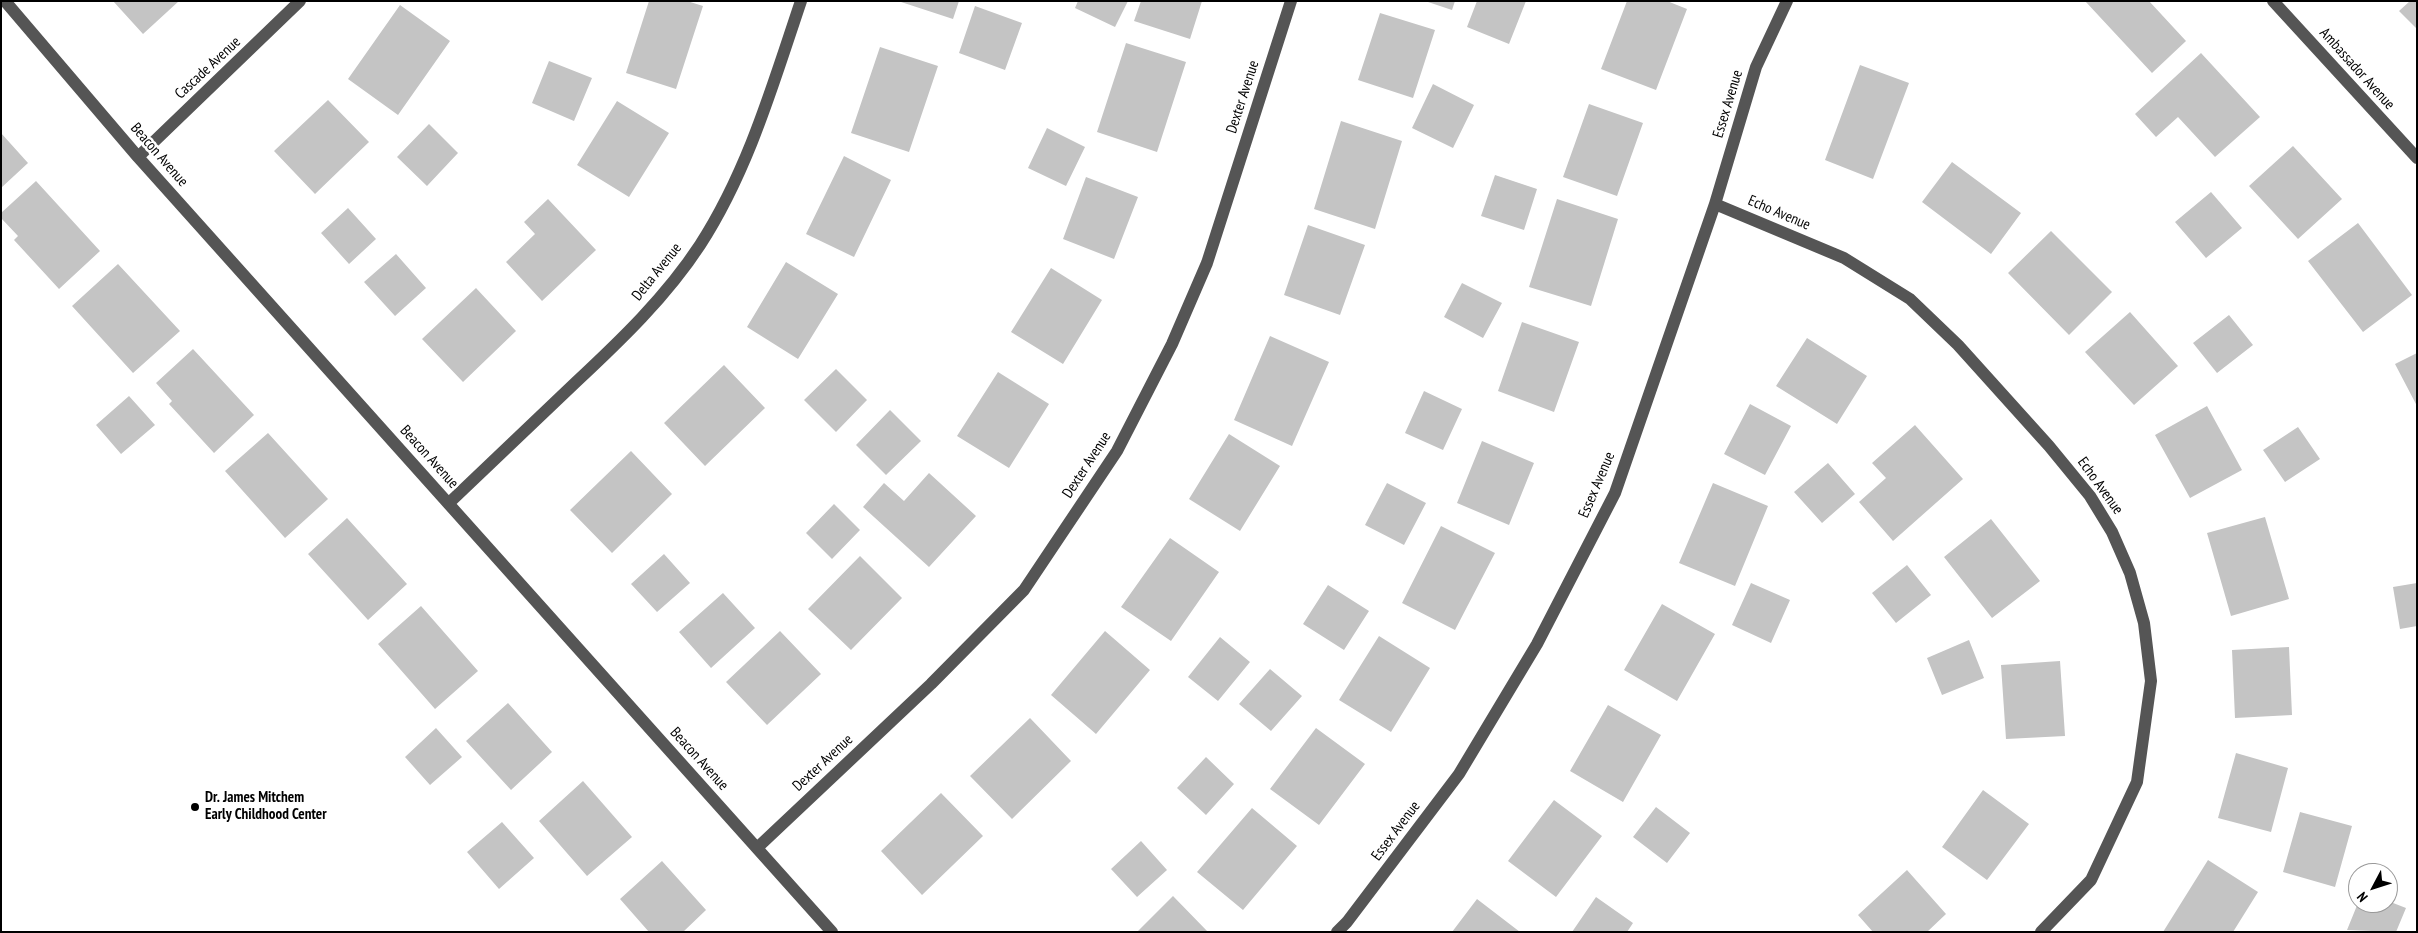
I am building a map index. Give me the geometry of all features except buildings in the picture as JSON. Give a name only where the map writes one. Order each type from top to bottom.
[{"type":"street","name":"Beacon Avenue","points":[[5,1],[138,157],[832,932]]},
{"type":"street","name":"Cascade Avenue","points":[[138,157],[300,1]]},
{"type":"street","name":"Delta Avenue","points":[[449,503],[615,345],[659,298],[700,246],[736,181],[760,121],[802,1]]},
{"type":"street","name":"Dexter Avenue","points":[[757,848],[931,684],[1024,590],[1117,452],[1172,344],[1207,263],[1291,1]]},
{"type":"street","name":"Essex Avenue","points":[[1337,932],[1347,922],[1459,774],[1537,644],[1615,493],[1715,204],[1756,67],[1787,1]]},
{"type":"street","name":"Ambassador Avenue","points":[[2273,1],[2417,158]]},
{"type":"street","name":"Echo Avenue","points":[[1715,204],[1844,258],[1910,299],[1958,345],[2049,446],[2090,496],[2112,532],[2130,573],[2144,623],[2150,681],[2137,782],[2091,880],[2041,932]]},
{"type":"place","name":"Dr. James Mitchem Early Childhood Center","points":[[195,807]]}]
